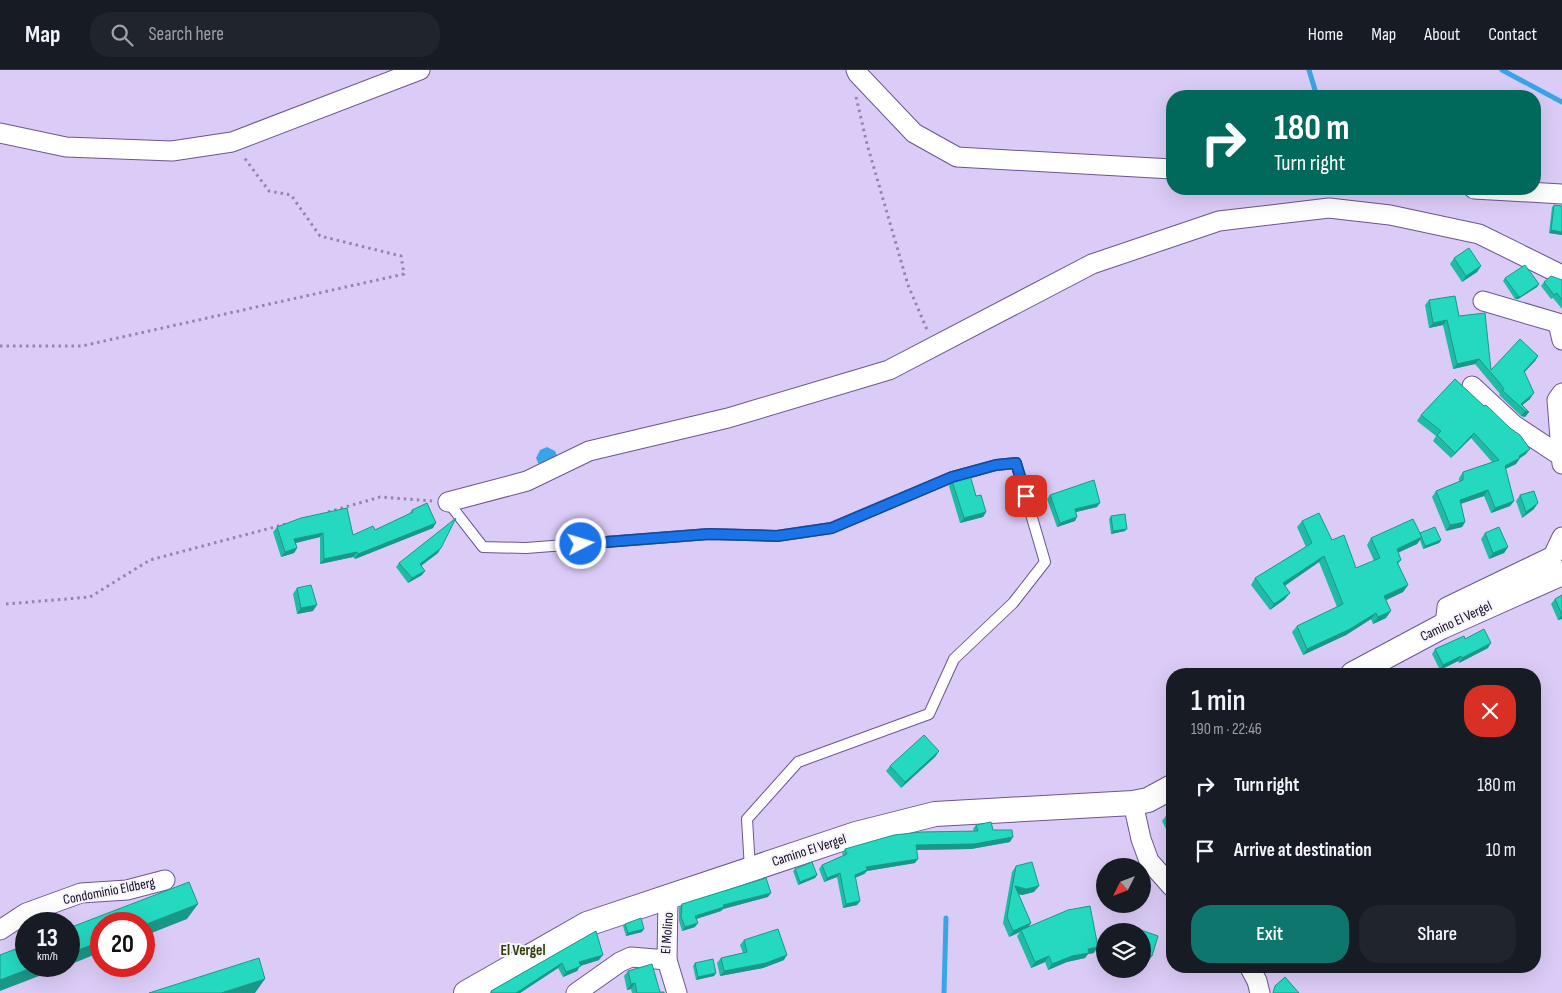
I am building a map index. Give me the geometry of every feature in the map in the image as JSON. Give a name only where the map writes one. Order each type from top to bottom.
[{"type":"street","points":[[0,133],[66,147],[172,151],[232,142],[420,70]]},
{"type":"street","points":[[857,72],[914,133],[957,157],[1166,169]]},
{"type":"street","points":[[1541,193],[1562,194]]},
{"type":"street","points":[[448,502],[527,481],[589,451],[728,418],[889,370],[1092,264],[1219,221],[1329,208],[1390,215],[1479,234],[1562,275]]},
{"type":"street","points":[[1483,301],[1558,323],[1562,340]]},
{"type":"street","points":[[1472,386],[1514,425],[1562,460]]},
{"type":"street","points":[[1562,393],[1557,400],[1562,460]]},
{"type":"street","points":[[1445,626],[1447,607],[1553,556],[1562,537]]},
{"type":"street","name":"Camino El Vergel","points":[[1364,668],[1445,626],[1562,573]]},
{"type":"street","name":"Camino El Vergel","points":[[466,993],[587,924],[856,834],[935,814],[1133,803],[1148,800],[1166,790]]},
{"type":"street","points":[[1133,803],[1141,839],[1149,860],[1166,880]]},
{"type":"street","name":"Condominio Eldberg","points":[[0,930],[26,914],[81,893],[127,890],[165,880]]},
{"type":"street","name":"El Molino","points":[[576,993],[630,957],[667,960],[668,897]]},
{"type":"street","points":[[667,960],[677,993]]},
{"type":"street","points":[[1253,973],[1258,981],[1260,993]]},
{"type":"lane","points":[[448,502],[483,547],[526,548],[709,534],[777,536],[832,528],[952,477],[996,465],[1016,463],[1045,562],[1013,603],[954,659],[929,714],[798,762],[747,819],[750,869]]},
{"type":"path","points":[[857,72],[855,92],[867,144],[908,286],[935,346]]},
{"type":"path","points":[[0,346],[82,346],[404,274],[401,256],[320,236],[291,195],[269,191],[232,142]]},
{"type":"path","points":[[319,515],[380,497],[448,502]]},
{"type":"path","points":[[6,604],[90,597],[150,560],[292,522]]},
{"type":"water","points":[[547,447],[555,451],[558,458],[539,465],[536,458],[540,450]]},
{"type":"building","points":[[1554,205],[1562,206],[1562,232],[1551,230]]},
{"type":"building","points":[[1469,248],[1481,266],[1466,276],[1454,258]]},
{"type":"building","points":[[1525,265],[1539,284],[1520,297],[1505,278]]},
{"type":"building","points":[[1551,276],[1562,280],[1562,300],[1557,293],[1554,295],[1544,282]]},
{"type":"building","points":[[1455,296],[1459,316],[1485,313],[1491,370],[1520,339],[1538,356],[1524,371],[1534,393],[1521,404],[1529,412],[1525,411],[1502,390],[1504,389],[1499,382],[1479,359],[1457,364],[1447,320],[1433,323],[1429,300]]},
{"type":"building","points":[[1455,379],[1484,406],[1486,405],[1520,435],[1530,449],[1519,456],[1520,458],[1505,466],[1514,501],[1495,508],[1488,490],[1460,500],[1465,522],[1450,525],[1436,491],[1463,480],[1463,472],[1499,460],[1474,433],[1455,453],[1437,435],[1441,431],[1421,415]]},
{"type":"building","points":[[970,475],[976,496],[981,495],[986,512],[964,518],[952,481]]},
{"type":"building","points":[[1094,480],[1100,503],[1075,509],[1077,517],[1060,523],[1050,495]]},
{"type":"building","points":[[1534,491],[1538,503],[1526,512],[1520,495]]},
{"type":"building","points":[[427,503],[436,523],[358,554],[357,552],[324,559],[323,533],[294,539],[297,548],[285,552],[277,527],[301,518],[347,508],[353,535],[373,526],[375,530],[413,512],[412,510]]},
{"type":"building","points":[[1319,513],[1332,540],[1344,535],[1356,568],[1380,558],[1371,538],[1413,519],[1422,537],[1397,549],[1401,560],[1397,562],[1408,585],[1384,596],[1391,611],[1378,617],[1376,613],[1350,629],[1307,649],[1297,626],[1343,604],[1324,556],[1283,583],[1290,593],[1274,604],[1255,578],[1312,543],[1302,521]]},
{"type":"building","points":[[1125,514],[1127,529],[1113,531],[1111,516]]},
{"type":"building","points":[[456,518],[441,548],[420,564],[425,571],[412,578],[399,563]]},
{"type":"building","points":[[1435,527],[1441,540],[1425,546],[1420,533]]},
{"type":"building","points":[[1499,527],[1508,547],[1493,553],[1485,533]]},
{"type":"building","points":[[311,585],[317,605],[301,608],[297,588]]},
{"type":"building","points":[[1562,595],[1562,615],[1555,599]]},
{"type":"building","points":[[1484,629],[1491,643],[1462,658],[1461,656],[1443,665],[1435,649],[1464,636],[1465,639]]},
{"type":"building","points":[[924,735],[939,751],[905,782],[890,766]]},
{"type":"building","points":[[991,822],[993,830],[1012,830],[1013,837],[974,844],[916,845],[918,859],[866,867],[867,870],[855,875],[860,901],[846,904],[840,873],[827,878],[822,865],[847,854],[845,849],[894,835],[921,832],[978,831],[976,825]]},
{"type":"building","points":[[812,862],[817,875],[800,882],[795,869]]},
{"type":"building","points":[[1032,862],[1039,886],[1026,889],[1015,886],[1031,923],[1013,931],[1007,917],[1016,866]]},
{"type":"building","points":[[766,878],[771,893],[723,905],[724,907],[695,916],[698,923],[685,927],[681,917],[682,904]]},
{"type":"building","points":[[189,882],[198,904],[155,921],[155,912],[111,912]]},
{"type":"building","points":[[1090,906],[1096,937],[1096,947],[1088,949],[1089,953],[1072,956],[1052,964],[1049,956],[1035,962],[1021,930],[1068,910]]},
{"type":"building","points":[[641,918],[644,929],[628,933],[625,924]]},
{"type":"building","points":[[90,920],[90,945],[80,950],[80,924]]},
{"type":"building","points":[[778,929],[787,955],[766,963],[724,971],[721,958],[747,952],[744,940]]},
{"type":"building","points":[[596,931],[603,955],[579,962],[581,966],[566,972],[562,963],[516,993],[492,993],[491,991]]},
{"type":"building","points":[[1151,934],[1158,936],[1151,956]]},
{"type":"building","points":[[15,949],[15,974],[0,980],[0,955]]},
{"type":"building","points":[[259,958],[265,979],[221,993],[149,993]]},
{"type":"building","points":[[713,959],[716,973],[698,977],[695,963]]},
{"type":"building","points":[[652,964],[660,992],[664,993],[637,993],[635,983],[631,984],[628,971]]},
{"type":"building","points":[[1285,977],[1299,993],[1273,993],[1275,986]]},
{"type":"waterway","points":[[1309,70],[1315,90]]},
{"type":"waterway","points":[[1502,70],[1540,90]]},
{"type":"waterway","points":[[1541,91],[1562,102]]},
{"type":"waterway","points":[[944,993],[946,918]]},
{"type":"district","name":"El Vergel","points":[[523,950]]},
{"type":"route","points":[[581,544],[709,534],[777,536],[832,528],[952,477],[996,465],[1016,463],[1026,496]]}]
